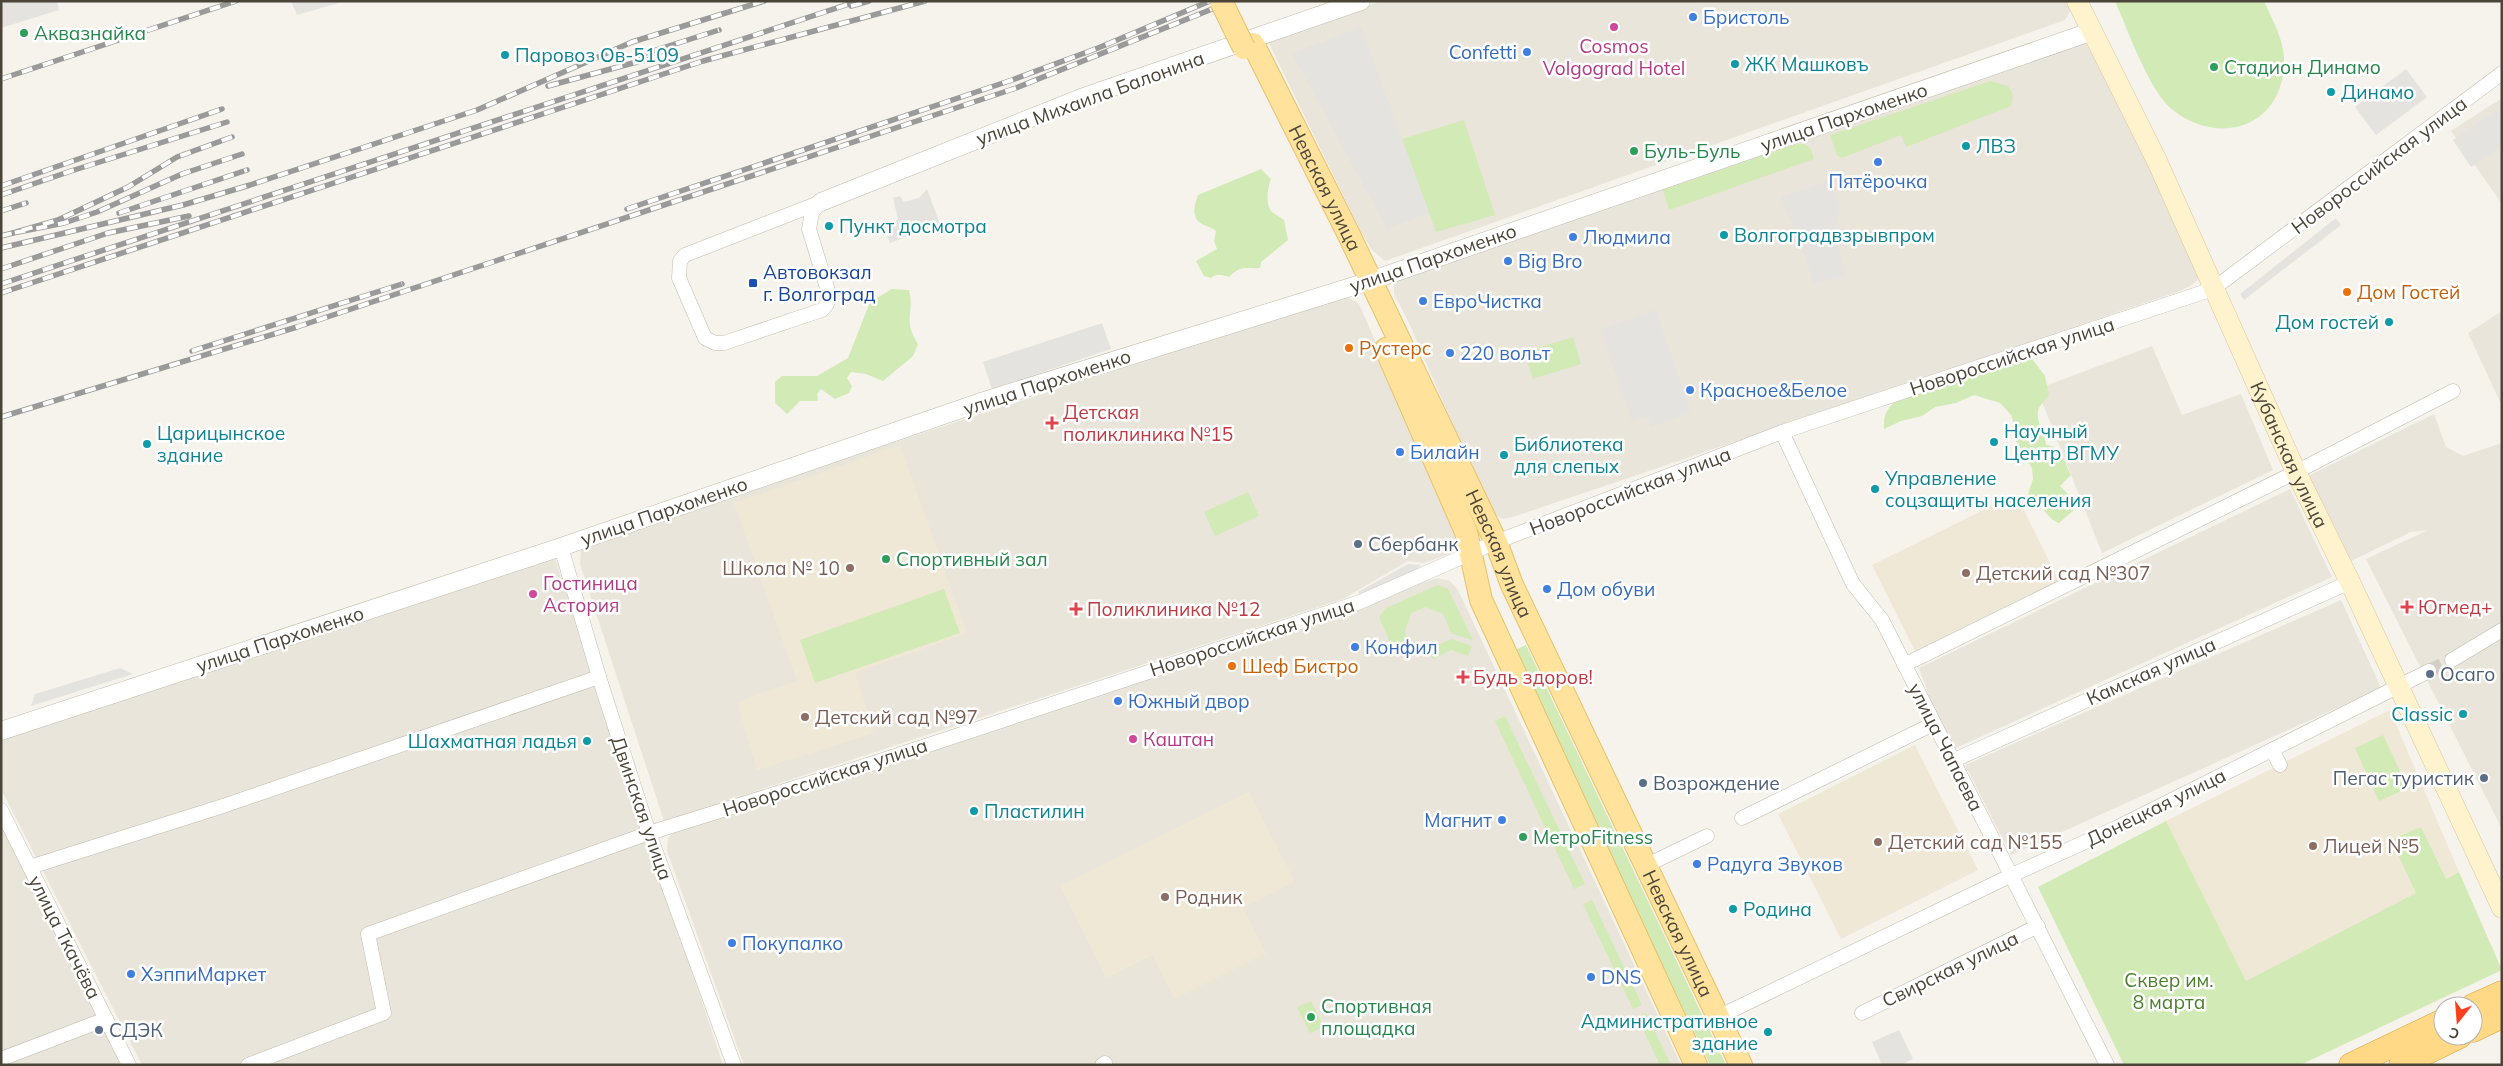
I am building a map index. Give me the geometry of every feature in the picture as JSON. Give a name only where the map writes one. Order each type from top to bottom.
[{"type":"highway","points":[[2483,1002],[2502,993]]},
{"type":"highway","points":[[2483,1025],[2502,1016]]},
{"type":"highway","points":[[2351,1065],[2433,1026]]},
{"type":"highway","points":[[2401,1065],[2440,1046]]},
{"type":"main road","points":[[1221,1],[1248,46]]},
{"type":"main road","points":[[1232,1],[1248,46]]},
{"type":"main road","name":"Кубанская улица","points":[[2076,1],[2093,31],[2156,161],[2296,472],[2350,582],[2502,908]]},
{"type":"main road","name":"Невская улица","points":[[1248,46],[1306,171],[1343,239],[1496,542],[1512,585],[1741,1065]]},
{"type":"main road","name":"Невская улица","points":[[1364,283],[1463,523],[1473,554],[1481,600],[1696,1065]]},
{"type":"main road","points":[[1500,644],[1503,627],[1508,622],[1517,621],[1532,626]]},
{"type":"street","name":"улица Михаила Балонина","points":[[821,202],[1081,98],[1361,1]]},
{"type":"street","name":"улица Пархоменко","points":[[1,731],[561,547],[984,401],[1364,283],[2093,31]]},
{"type":"street","name":"Новороссийская улица","points":[[248,1065],[384,1013],[368,934],[649,832],[874,763],[1360,602],[1473,554],[1496,542],[1782,432],[2213,289],[2502,74]]},
{"type":"street","points":[[821,202],[812,212],[809,229],[828,291],[827,306],[822,310],[724,343],[715,343],[706,338],[680,278],[680,261],[685,255],[821,202]]},
{"type":"street","points":[[1904,665],[2296,472],[2452,391]]},
{"type":"street","name":"улица Чапаева","points":[[1782,432],[1854,584],[1882,620],[2107,1065]]},
{"type":"street","name":"Двинская улица","points":[[561,547],[598,676],[649,832],[734,1065]]},
{"type":"street","name":"Камская улица","points":[[1952,761],[2350,582]]},
{"type":"street","points":[[2452,660],[2502,630]]},
{"type":"street","name":"Донецкая улица","points":[[1718,1018],[2012,875],[2118,827],[2429,671]]},
{"type":"street","points":[[30,867],[223,806],[598,676]]},
{"type":"street","points":[[1742,818],[1933,724]]},
{"type":"street","points":[[2272,750],[2280,765]]},
{"type":"street","name":"улица Ткачёва","points":[[1,810],[129,1065]]},
{"type":"street","points":[[1647,865],[1707,836]]},
{"type":"street","name":"Свирская улица","points":[[1862,1013],[2038,926]]},
{"type":"street","points":[[1,1059],[106,1019]]},
{"type":"shaded area","points":[[1,1],[57,1],[59,10],[1,28]]},
{"type":"shaded area","points":[[291,1],[346,1],[297,15]]},
{"type":"shaded area","points":[[1382,1],[2069,1],[2071,10],[2065,20],[1385,261],[1372,250],[1360,230],[1267,39]]},
{"type":"shaded area","points":[[1361,27],[1429,213],[1387,229],[1292,53]]},
{"type":"shaded area","points":[[2081,43],[2092,46],[2099,54],[2200,277],[2192,285],[2180,291],[1513,517],[1502,519],[1491,513],[1408,321],[1394,294],[1394,283],[1406,272]]},
{"type":"shaded area","points":[[2406,69],[2427,97],[2376,135],[2355,107]]},
{"type":"shaded area","points":[[2502,98],[2502,204],[2451,131]]},
{"type":"shaded area","points":[[2497,110],[2502,117],[2502,146],[2471,167],[2453,140]]},
{"type":"shaded area","points":[[1831,180],[1840,208],[1835,233],[1846,275],[1814,284],[1801,245],[1781,197]]},
{"type":"shaded area","points":[[927,189],[940,224],[890,243],[884,228],[898,219],[893,198],[900,196],[904,202],[919,198]]},
{"type":"shaded area","points":[[2336,218],[2341,225],[2244,300],[2240,294]]},
{"type":"shaded area","points":[[1345,295],[1359,304],[1453,518],[1457,543],[1451,553],[1424,563],[1408,561],[1343,599],[664,821],[580,564],[581,549],[595,540]]},
{"type":"shaded area","points":[[1656,310],[1691,413],[1651,427],[1647,416],[1632,421],[1600,329]]},
{"type":"shaded area","points":[[2502,311],[2502,406],[2468,333]]},
{"type":"shaded area","points":[[1102,323],[1111,349],[992,389],[983,362]]},
{"type":"shaded area","points":[[2152,346],[2182,415],[2241,394],[2273,470],[2102,553],[2037,389]]},
{"type":"shaded area","points":[[2434,414],[2446,447],[2463,456],[2502,443],[2502,829],[2366,559],[2428,530],[2411,532],[2347,563],[2304,478]]},
{"type":"shaded area","name":"Школа № 10","points":[[900,445],[967,633],[855,673],[874,733],[757,770],[737,702],[797,681],[734,503]]},
{"type":"shaded area","points":[[2290,489],[2332,577],[1949,751],[1919,668]]},
{"type":"shaded area","name":"Детский сад №307","points":[[2016,494],[2059,581],[1915,651],[1872,565]]},
{"type":"shaded area","points":[[555,558],[723,1065],[142,1065],[1,789],[1,740]]},
{"type":"shaded area","points":[[1408,564],[1421,565],[1412,573],[1360,596],[1358,592]]},
{"type":"shaded area","points":[[1437,578],[1450,581],[1458,590],[1681,1065],[744,1065],[667,851],[668,838],[675,831]]},
{"type":"shaded area","points":[[2341,600],[2381,688],[2011,855],[1965,765]]},
{"type":"shaded area","points":[[120,668],[133,674],[31,706],[35,694]]},
{"type":"shaded area","name":"Лицей №5","points":[[2390,710],[2459,872],[2246,981],[2166,821]]},
{"type":"shaded area","name":"Детский сад №155","points":[[1915,745],[1978,870],[1841,939],[1778,814]]},
{"type":"shaded area","name":"Родник","points":[[1249,792],[1295,882],[1243,908],[1266,953],[1174,999],[1152,955],[1106,978],[1060,886]]},
{"type":"shaded area","points":[[1,818],[123,1065],[1,1065]]},
{"type":"shaded area","points":[[1899,1030],[1913,1059],[1901,1065],[1882,1065],[1872,1042]]},
{"type":"green space","name":"Стадион Динамо","points":[[2115,1],[2264,1],[2279,36],[2284,58],[2282,81],[2275,99],[2263,114],[2248,123],[2231,128],[2212,128],[2193,122],[2174,111],[2156,90],[2133,44]]},
{"type":"green space","points":[[1990,81],[2008,86],[2013,95],[2011,106],[1906,147],[1901,135],[1842,158],[1837,155],[1830,135]]},
{"type":"green space","points":[[1464,120],[1495,215],[1436,232],[1402,139]]},
{"type":"green space","points":[[1797,144],[1805,144],[1811,149],[1814,159],[1669,210],[1663,190]]},
{"type":"green space","points":[[1261,169],[1271,179],[1268,195],[1269,208],[1284,220],[1288,240],[1261,262],[1260,268],[1240,269],[1229,277],[1215,275],[1211,278],[1204,276],[1196,261],[1217,249],[1214,241],[1216,231],[1202,224],[1196,218],[1195,207],[1198,195]]},
{"type":"green space","points":[[892,289],[909,290],[911,328],[918,344],[913,356],[883,381],[866,374],[851,372],[847,378],[852,386],[849,393],[835,399],[821,389],[817,394],[818,401],[800,401],[787,414],[775,403],[775,382],[782,376],[817,376],[848,358],[870,302]]},
{"type":"green space","points":[[1573,337],[1581,364],[1533,379],[1524,352]]},
{"type":"green space","points":[[2030,356],[2045,376],[2049,395],[2040,406],[2038,413],[2046,445],[2052,446],[2060,452],[2071,475],[2060,486],[2072,498],[2074,510],[2059,523],[2054,521],[2028,494],[2033,479],[2032,468],[2015,439],[2012,416],[2000,403],[1974,395],[1956,403],[1935,407],[1922,416],[1901,421],[1884,429],[1886,412],[1897,399]]},
{"type":"green space","points":[[1248,492],[1259,516],[1215,536],[1204,512]]},
{"type":"green space","points":[[1438,585],[1448,589],[1473,640],[1452,634],[1443,614],[1426,607],[1411,613],[1405,632],[1413,650],[1406,653],[1393,649],[1379,617],[1386,608]]},
{"type":"green space","points":[[944,589],[960,633],[815,683],[800,640]]},
{"type":"green space","points":[[1452,639],[1472,646],[1468,656],[1451,650],[1433,659],[1428,649]]},
{"type":"green space","points":[[1526,645],[1726,1065],[1710,1065],[1513,651]]},
{"type":"green space","points":[[1505,716],[1585,884],[1574,889],[1495,721]]},
{"type":"green space","points":[[2383,735],[2408,788],[2379,801],[2355,748]]},
{"type":"green space","name":"Сквер им. 8 марта","points":[[2166,821],[2246,981],[2416,893],[2391,840],[2421,827],[2446,879],[2459,872],[2502,970],[2447,996],[2433,996],[2433,1002],[2300,1065],[2124,1065],[2038,887]]},
{"type":"green space","points":[[1592,900],[1642,1005],[1633,1009],[1583,904]]},
{"type":"green space","name":"Спортивная площадка","points":[[1311,1001],[1324,1027],[1310,1033],[1297,1007]]},
{"type":"green space","points":[[1646,1013],[1671,1065],[1660,1065],[1637,1017]]},
{"type":"tunnel","points":[[2429,671],[2452,660]]},
{"type":"railway","points":[[1,79],[236,1]]},
{"type":"railway","points":[[1,248],[183,205],[250,185],[477,110],[632,42],[764,1]]},
{"type":"railway","points":[[1,284],[858,1]]},
{"type":"railway","points":[[851,6],[869,1]]},
{"type":"railway","points":[[1,293],[703,61],[925,1]]},
{"type":"railway","points":[[627,209],[1012,80],[1098,48],[1210,1]]},
{"type":"railway","points":[[1,417],[297,327],[1016,88],[1232,1]]},
{"type":"railway","points":[[634,57],[719,30]]},
{"type":"railway","points":[[548,86],[674,54]]},
{"type":"railway","points":[[1,186],[222,109]]},
{"type":"railway","points":[[1,195],[227,122]]},
{"type":"railway","points":[[232,137],[177,157],[128,187],[58,220],[13,233],[64,223],[97,212],[182,174],[242,154]]},
{"type":"railway","points":[[119,213],[247,170]]},
{"type":"railway","points":[[1,211],[26,203]]},
{"type":"railway","points":[[1,269],[108,233],[189,216]]},
{"type":"railway","points":[[1,236],[13,233]]},
{"type":"railway","points":[[192,351],[402,284]]},
{"type":"place","name":"Бристоль","points":[[1693,17]]},
{"type":"place","name":"Cosmos Volgograd Hotel","points":[[1614,27]]},
{"type":"place","name":"Аквазнайка","points":[[24,33]]},
{"type":"place","name":"Confetti","points":[[1527,52]]},
{"type":"place","name":"Паровоз Ов-5109","points":[[505,55]]},
{"type":"place","name":"ЖК Машковъ","points":[[1735,64]]},
{"type":"place","name":"Стадион Динамо","points":[[2214,67]]},
{"type":"place","name":"Динамо","points":[[2331,92]]},
{"type":"place","name":"ЛВЗ","points":[[1966,146]]},
{"type":"place","name":"Буль-Буль","points":[[1634,151]]},
{"type":"place","name":"Пятёрочка","points":[[1878,162]]},
{"type":"place","name":"Пункт досмотра","points":[[829,226]]},
{"type":"place","name":"Волгоградвзрывпром","points":[[1724,235]]},
{"type":"place","name":"Людмила","points":[[1573,237]]},
{"type":"place","name":"Big Bro","points":[[1508,261]]},
{"type":"place","name":"Автовокзал г. Волгоград","points":[[753,283]]},
{"type":"place","name":"Дом Гостей","points":[[2347,292]]},
{"type":"place","name":"ЕвроЧистка","points":[[1423,301]]},
{"type":"place","name":"Дом гостей","points":[[2389,322]]},
{"type":"place","name":"Рустерс","points":[[1349,348]]},
{"type":"place","name":"220 вольт","points":[[1450,353]]},
{"type":"place","name":"Красное&Белое","points":[[1690,390]]},
{"type":"place","name":"Детская поликлиника №15","points":[[1052,423]]},
{"type":"place","name":"Научный Центр ВГМУ","points":[[1994,442]]},
{"type":"place","name":"Царицынское здание","points":[[147,444]]},
{"type":"place","name":"Билайн","points":[[1400,452]]},
{"type":"place","name":"Библиотека для слепых","points":[[1504,455]]},
{"type":"place","name":"Управление соцзащиты населения","points":[[1875,489]]},
{"type":"place","name":"Сбербанк","points":[[1358,544]]},
{"type":"place","name":"Спортивный зал","points":[[886,559]]},
{"type":"place","name":"Школа № 10","points":[[850,568]]},
{"type":"place","name":"Детский сад №307","points":[[1966,573]]},
{"type":"place","name":"Дом обуви","points":[[1547,589]]},
{"type":"place","name":"Гостиница Астория","points":[[533,594]]},
{"type":"place","name":"Югмед+","points":[[2407,607]]},
{"type":"place","name":"Поликлиника №12","points":[[1076,609]]},
{"type":"place","name":"Конфил","points":[[1355,647]]},
{"type":"place","name":"Шеф Бистро","points":[[1232,666]]},
{"type":"place","name":"Осаго","points":[[2430,674]]},
{"type":"place","name":"Будь здоров!","points":[[1463,677]]},
{"type":"place","name":"Южный двор","points":[[1118,701]]},
{"type":"place","name":"Classic","points":[[2463,714]]},
{"type":"place","name":"Детский сад №97","points":[[805,717]]},
{"type":"place","name":"Каштан","points":[[1133,739]]},
{"type":"place","name":"Шахматная ладья","points":[[587,741]]},
{"type":"place","name":"Пегас туристик","points":[[2484,778]]},
{"type":"place","name":"Возрождение","points":[[1643,783]]},
{"type":"place","name":"Пластилин","points":[[974,811]]},
{"type":"place","name":"Магнит","points":[[1502,820]]},
{"type":"place","name":"МетроFitness","points":[[1523,837]]},
{"type":"place","name":"Детский сад №155","points":[[1878,842]]},
{"type":"place","name":"Лицей №5","points":[[2313,846]]},
{"type":"place","name":"Радуга Звуков","points":[[1697,864]]},
{"type":"place","name":"Родник","points":[[1165,897]]},
{"type":"place","name":"Родина","points":[[1733,909]]},
{"type":"place","name":"Покупалко","points":[[732,943]]},
{"type":"place","name":"ХэппиМаркет","points":[[131,974]]},
{"type":"place","name":"DNS","points":[[1591,977]]},
{"type":"place","name":"Спортивная площадка","points":[[1311,1017]]},
{"type":"place","name":"СДЭК","points":[[99,1030]]},
{"type":"place","name":"Административное здание","points":[[1768,1032]]}]
